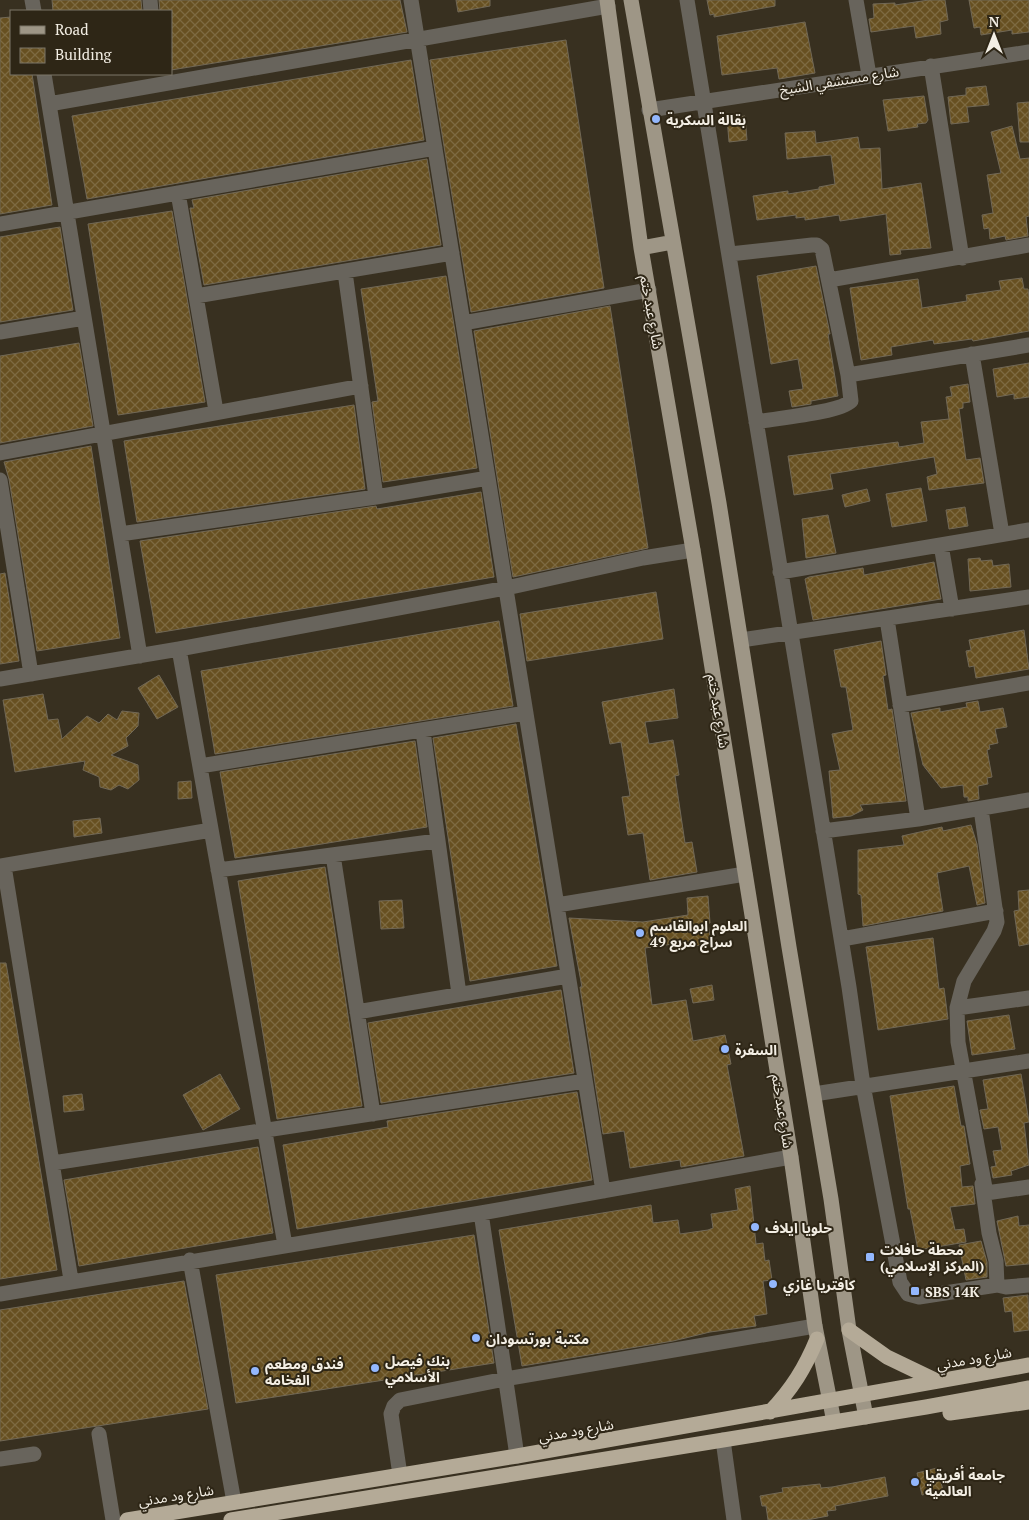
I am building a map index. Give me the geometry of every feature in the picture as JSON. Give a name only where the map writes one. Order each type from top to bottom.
[{"type":"highway","points":[[849,1330],[887,1357],[908,1369],[938,1381]]},
{"type":"highway","points":[[770,1412],[789,1392],[800,1376],[816,1332]]},
{"type":"highway","name":"شارع ود مدني","points":[[127,1520],[517,1456],[1029,1365]]},
{"type":"highway","points":[[231,1520],[866,1417],[1029,1388]]},
{"type":"highway","points":[[926,1407],[949,1413],[1029,1402]]},
{"type":"main road","points":[[631,0],[741,640],[832,1199],[849,1330],[866,1417]]},
{"type":"main road","name":"شارع عبد ختم","points":[[608,3],[641,248],[693,550],[791,1157],[816,1332],[834,1422]]},
{"type":"main road","points":[[641,248],[673,242]]},
{"type":"street","points":[[411,0],[603,1191]]},
{"type":"street","points":[[688,0],[706,101],[780,572],[842,939],[862,1085],[900,1282],[908,1294],[919,1297],[998,1284],[1006,1287],[1029,1285]]},
{"type":"street","points":[[856,0],[869,75]]},
{"type":"street","points":[[49,104],[163,79],[418,39],[608,3]]},
{"type":"street","name":"شارع مستشفي الشيخ","points":[[649,110],[1029,52]]},
{"type":"street","points":[[932,66],[962,258]]},
{"type":"street","points":[[44,75],[140,656]]},
{"type":"street","points":[[0,224],[435,148]]},
{"type":"street","points":[[178,193],[216,411]]},
{"type":"street","points":[[730,254],[818,245],[822,249],[848,375],[851,400],[847,405],[829,410],[756,422]]},
{"type":"street","points":[[829,280],[1029,245]]},
{"type":"street","points":[[196,296],[452,254]]},
{"type":"street","points":[[345,272],[376,497]]},
{"type":"street","points":[[463,323],[649,290]]},
{"type":"street","points":[[0,332],[84,318]]},
{"type":"street","points":[[848,375],[1029,345]]},
{"type":"street","points":[[972,354],[1002,534]]},
{"type":"street","points":[[0,453],[216,411],[361,386]]},
{"type":"street","points":[[120,534],[376,497],[488,478]]},
{"type":"street","points":[[0,480],[7,563],[31,674]]},
{"type":"street","points":[[780,572],[1029,530]]},
{"type":"street","points":[[941,544],[952,609]]},
{"type":"street","points":[[0,679],[179,649],[506,588],[643,558],[693,550]]},
{"type":"street","points":[[741,640],[1029,597]]},
{"type":"street","points":[[887,619],[918,819]]},
{"type":"street","points":[[179,649],[285,1245]]},
{"type":"street","points":[[900,705],[1029,683]]},
{"type":"street","points":[[200,766],[526,713]]},
{"type":"street","points":[[423,731],[459,994]]},
{"type":"street","points":[[823,831],[918,819],[1029,800]]},
{"type":"street","points":[[981,809],[997,922],[994,931],[964,981],[957,1008],[958,1042],[986,1193],[1029,1187]]},
{"type":"street","points":[[71,1280],[2,866],[211,830]]},
{"type":"street","points":[[218,870],[437,841]]},
{"type":"street","points":[[333,855],[373,1114]]},
{"type":"street","points":[[557,905],[744,874]]},
{"type":"street","points":[[842,939],[996,911]]},
{"type":"street","points":[[357,1012],[568,976]]},
{"type":"street","points":[[957,1008],[1029,998]]},
{"type":"street","points":[[814,1094],[862,1085],[1029,1061]]},
{"type":"street","points":[[53,1163],[585,1081]]},
{"type":"street","points":[[978,1149],[989,1233],[996,1260],[998,1284]]},
{"type":"street","points":[[0,1294],[71,1280],[481,1213],[791,1157]]},
{"type":"street","points":[[481,1213],[517,1456]]},
{"type":"street","points":[[190,1260],[234,1502]]},
{"type":"street","points":[[400,1475],[391,1414],[394,1406],[400,1400],[505,1379],[816,1332]]},
{"type":"street","points":[[99,1434],[113,1520]]},
{"type":"street","points":[[723,1440],[734,1520]]},
{"type":"street","points":[[0,1459],[34,1454]]},
{"type":"building","points":[[52,0],[141,0],[142,10],[53,10]]},
{"type":"building","points":[[159,0],[400,0],[407,32],[172,70],[172,10],[160,10]]},
{"type":"building","points":[[456,0],[490,0],[490,6],[458,12]]},
{"type":"building","points":[[707,0],[775,0],[775,6],[714,17],[714,14],[710,15]]},
{"type":"building","points":[[929,0],[945,0],[948,20],[940,22],[941,34],[916,38],[914,26],[871,32],[869,19],[874,18],[873,4],[895,3],[895,5]]},
{"type":"building","points":[[969,0],[1029,0],[1029,32],[1012,34],[1012,30],[981,35],[980,27],[974,28]]},
{"type":"building","points":[[10,17],[10,75],[32,75],[52,205],[0,214],[0,18]]},
{"type":"building","points":[[805,22],[815,73],[779,79],[777,68],[722,75],[717,36]]},
{"type":"building","points":[[566,40],[604,288],[471,312],[430,60]]},
{"type":"building","points":[[411,60],[424,140],[87,199],[72,116]]},
{"type":"building","points":[[986,86],[989,105],[967,107],[969,122],[951,124],[948,97],[966,95],[966,88]]},
{"type":"building","points":[[924,96],[928,120],[926,123],[917,124],[918,127],[888,131],[883,100]]},
{"type":"building","points":[[1029,102],[1029,142],[1020,142],[1017,103]]},
{"type":"building","points":[[745,116],[747,140],[729,142],[727,118]]},
{"type":"building","points":[[1012,126],[1020,159],[1029,158],[1029,216],[1026,217],[1028,236],[1006,240],[1005,236],[990,239],[989,228],[984,229],[982,215],[993,213],[987,175],[1001,173],[991,132]]},
{"type":"building","points":[[815,131],[816,143],[858,137],[860,149],[880,148],[882,189],[921,183],[931,248],[900,250],[901,254],[890,255],[886,214],[840,221],[839,215],[805,220],[805,217],[796,218],[796,215],[757,220],[753,196],[788,191],[788,194],[819,189],[819,187],[835,184],[831,155],[787,159],[785,133]]},
{"type":"building","points":[[427,159],[441,245],[204,285],[190,208],[194,208],[192,200]]},
{"type":"building","points":[[172,211],[205,402],[118,415],[88,224]]},
{"type":"building","points":[[60,227],[73,310],[0,322],[0,237]]},
{"type":"building","points":[[816,266],[830,334],[828,334],[838,396],[811,401],[811,404],[792,407],[789,391],[803,389],[798,359],[771,364],[757,276]]},
{"type":"building","points":[[446,276],[477,468],[383,482],[372,402],[378,401],[361,289]]},
{"type":"building","points":[[1022,278],[1024,289],[1028,289],[1029,331],[973,341],[972,339],[934,344],[933,340],[891,347],[892,355],[861,360],[850,288],[918,279],[922,308],[967,301],[966,295],[1001,290],[999,281]]},
{"type":"building","points":[[610,306],[648,548],[513,577],[474,331]]},
{"type":"building","points":[[79,343],[93,426],[0,443],[0,356]]},
{"type":"building","points":[[1029,363],[1029,397],[1014,399],[1014,394],[997,397],[993,369]]},
{"type":"building","points":[[968,384],[970,402],[963,403],[963,408],[959,409],[966,460],[980,458],[984,483],[929,490],[927,477],[937,474],[934,457],[830,474],[833,489],[794,495],[788,456],[898,442],[899,447],[924,443],[921,422],[949,419],[946,397],[952,396],[950,387]]},
{"type":"building","points":[[354,405],[365,489],[137,522],[124,441]]},
{"type":"building","points":[[91,446],[120,638],[37,651],[9,479],[4,462]]},
{"type":"building","points":[[921,488],[927,521],[892,527],[886,494]]},
{"type":"building","points":[[867,489],[870,501],[845,507],[842,495]]},
{"type":"building","points":[[481,492],[494,577],[156,633],[140,541],[376,506],[377,509]]},
{"type":"building","points":[[965,507],[968,526],[949,529],[946,510]]},
{"type":"building","points":[[828,515],[836,553],[806,558],[802,519]]},
{"type":"building","points":[[980,558],[981,561],[992,560],[993,566],[1009,564],[1011,587],[970,591],[968,559]]},
{"type":"building","points":[[934,562],[941,599],[813,620],[805,579],[809,577],[863,568],[864,575]]},
{"type":"building","points":[[5,573],[19,661],[0,664],[0,574]]},
{"type":"building","points":[[656,592],[663,639],[527,661],[520,614]]},
{"type":"building","points":[[499,621],[513,706],[215,754],[201,671]]},
{"type":"building","points":[[1024,630],[1029,669],[976,678],[974,666],[969,667],[966,651],[971,650],[969,640]]},
{"type":"building","points":[[881,641],[886,675],[883,676],[888,710],[892,709],[906,801],[860,805],[863,810],[851,816],[833,818],[829,771],[840,770],[832,734],[853,730],[846,687],[841,687],[834,650]]},
{"type":"building","points":[[159,675],[178,707],[157,719],[138,688]]},
{"type":"building","points":[[674,689],[678,718],[645,722],[649,744],[673,740],[679,775],[675,776],[685,843],[692,842],[697,872],[650,880],[643,833],[628,835],[622,797],[630,796],[621,742],[610,744],[602,702]]},
{"type":"building","points":[[43,694],[48,720],[58,719],[62,739],[87,716],[99,723],[108,714],[117,720],[122,711],[139,713],[138,726],[126,738],[128,746],[111,755],[138,765],[139,780],[128,789],[119,785],[111,790],[100,787],[99,777],[83,770],[85,761],[15,772],[3,700]]},
{"type":"building","points":[[978,701],[980,712],[1003,708],[1007,727],[995,729],[998,743],[989,745],[990,749],[987,750],[992,777],[987,778],[988,784],[978,786],[979,799],[968,801],[968,797],[964,797],[963,785],[941,788],[923,765],[911,713],[940,708],[940,712],[967,707],[966,703]]},
{"type":"building","points":[[516,724],[557,966],[470,981],[433,738]]},
{"type":"building","points":[[415,741],[427,827],[235,858],[220,772]]},
{"type":"building","points":[[191,781],[192,798],[178,799],[178,782]]},
{"type":"building","points":[[100,818],[102,833],[74,837],[73,821]]},
{"type":"building","points":[[971,825],[977,844],[985,903],[977,905],[969,866],[937,873],[943,911],[863,926],[861,895],[858,894],[858,850],[904,845],[902,836],[942,827],[943,831]]},
{"type":"building","points":[[325,867],[362,1106],[277,1119],[238,881]]},
{"type":"building","points":[[1029,890],[1029,944],[1019,946],[1014,911],[1019,910],[1018,891]]},
{"type":"building","points":[[708,896],[710,923],[708,923],[711,943],[695,946],[694,941],[645,948],[652,1005],[686,1000],[693,1041],[725,1035],[731,1064],[727,1065],[744,1156],[681,1167],[680,1160],[630,1168],[624,1131],[603,1134],[580,987],[582,987],[569,918],[643,922],[688,915],[687,898]]},
{"type":"building","points":[[402,900],[404,928],[381,929],[379,901]]},
{"type":"building","points":[[933,938],[939,989],[944,988],[948,1019],[878,1030],[866,947]]},
{"type":"building","points":[[0,963],[6,963],[57,1270],[0,1279]]},
{"type":"building","points":[[712,985],[714,1000],[693,1003],[690,989]]},
{"type":"building","points":[[561,990],[574,1073],[381,1103],[368,1023]]},
{"type":"building","points":[[1009,1015],[1015,1049],[972,1055],[967,1021]]},
{"type":"building","points":[[220,1074],[240,1109],[203,1130],[183,1095]]},
{"type":"building","points":[[1021,1074],[1029,1122],[1024,1123],[1029,1165],[1011,1171],[1012,1175],[993,1178],[991,1167],[996,1166],[993,1151],[1002,1150],[998,1127],[984,1129],[980,1110],[988,1109],[983,1080]]},
{"type":"building","points":[[954,1086],[961,1126],[964,1126],[970,1164],[960,1166],[962,1187],[973,1186],[975,1204],[950,1207],[955,1230],[964,1229],[966,1242],[918,1250],[910,1209],[908,1209],[890,1096]]},
{"type":"building","points":[[577,1092],[592,1180],[297,1229],[283,1145],[388,1127],[387,1121]]},
{"type":"building","points":[[82,1094],[84,1110],[64,1112],[63,1096]]},
{"type":"building","points":[[258,1147],[273,1233],[79,1266],[64,1180]]},
{"type":"building","points":[[750,1186],[756,1244],[763,1243],[765,1261],[769,1260],[772,1280],[763,1281],[767,1314],[754,1316],[756,1326],[710,1332],[673,1341],[522,1366],[499,1230],[651,1205],[653,1223],[678,1220],[680,1234],[708,1230],[713,1228],[711,1214],[738,1210],[735,1189]]},
{"type":"building","points":[[1018,1216],[1019,1226],[1029,1225],[1029,1264],[1006,1266],[997,1221]]},
{"type":"building","points":[[474,1235],[494,1363],[236,1403],[216,1275]]},
{"type":"building","points":[[981,1241],[987,1262],[987,1277],[966,1280],[959,1245]]},
{"type":"building","points":[[184,1281],[208,1409],[0,1441],[0,1310]]},
{"type":"building","points":[[1028,1295],[1029,1330],[1014,1332],[1012,1311],[1005,1312],[1003,1298]]},
{"type":"building","points":[[937,1468],[943,1490],[922,1495],[917,1473]]},
{"type":"building","points":[[885,1477],[888,1496],[835,1506],[836,1510],[827,1511],[828,1516],[807,1520],[768,1520],[766,1506],[762,1506],[760,1496],[783,1492],[782,1488],[820,1484],[821,1488],[832,1487]]},
{"type":"place","name":"بقالة السكرية","points":[[656,119]]},
{"type":"place","name":"العلوم ابوالقاسم سراج مربع 49","points":[[640,933]]},
{"type":"place","name":"السفرة","points":[[725,1049]]},
{"type":"place","name":"حلويا ايلاف","points":[[755,1227]]},
{"type":"place","name":"محطة حافلات (المركز الإسلامي)","points":[[870,1257]]},
{"type":"place","name":"كافتريا غازي","points":[[773,1284]]},
{"type":"place","name":"SBS 14K","points":[[915,1291]]},
{"type":"place","name":"مكتبة بورتسودان","points":[[476,1338]]},
{"type":"place","name":"بنك فيصل الأسلامي","points":[[375,1368]]},
{"type":"place","name":"فندق ومطعم الفخامه","points":[[255,1371]]},
{"type":"place","name":"جامعة أفريقيا العالمية","points":[[915,1482]]}]
